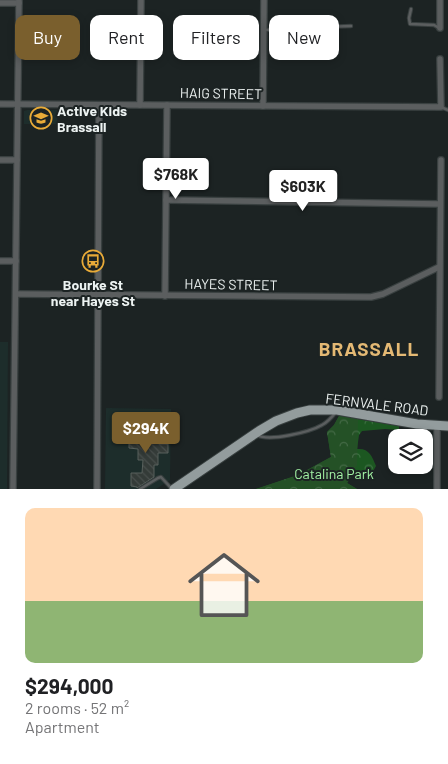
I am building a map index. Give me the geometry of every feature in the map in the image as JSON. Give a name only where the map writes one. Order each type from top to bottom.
[{"type":"main road","name":"FERNVALE ROAD","points":[[173,489],[276,421],[310,410],[337,410],[417,424],[448,426]]},
{"type":"street","points":[[140,105],[141,0]]},
{"type":"street","points":[[264,0],[264,106]]},
{"type":"street","points":[[440,0],[440,28]]},
{"type":"street","points":[[0,3],[19,1],[13,489]]},
{"type":"street","points":[[440,59],[441,107]]},
{"type":"street","name":"HAIG STREET","points":[[0,104],[441,107]]},
{"type":"street","points":[[97,489],[100,105]]},
{"type":"street","points":[[165,296],[167,105]]},
{"type":"street","points":[[0,160],[17,160]]},
{"type":"street","points":[[439,397],[441,160]]},
{"type":"street","points":[[166,200],[440,204]]},
{"type":"street","points":[[0,261],[16,261]]},
{"type":"street","name":"HAYES STREET","points":[[16,294],[371,297],[384,294],[439,266]]},
{"type":"street","points":[[437,489],[438,425]]},
{"type":"lane","points":[[411,9],[410,24],[434,25],[440,28]]},
{"type":"lane","points":[[264,30],[285,29],[314,21],[323,28],[351,26]]},
{"type":"lane","points":[[441,107],[448,110]]},
{"type":"lane","points":[[255,434],[268,438],[312,430],[324,424],[337,410]]},
{"type":"lane","points":[[140,489],[161,477],[173,489]]},
{"type":"shaded area","name":"Active Kids Brassall","points":[[58,110],[57,124],[24,124],[24,111]]},
{"type":"shaded area","points":[[0,342],[8,342],[7,489],[0,489]]},
{"type":"shaded area","points":[[106,408],[171,409],[170,480],[156,489],[105,489]]},
{"type":"green space","name":"Catalina Park","points":[[339,416],[399,426],[399,429],[362,431],[359,435],[357,449],[367,451],[376,466],[372,473],[364,474],[359,472],[352,476],[347,483],[357,489],[256,489],[298,475],[331,457],[327,432]]},
{"type":"green space","name":"Catalina Park","points":[[339,416],[358,419],[357,465],[347,483],[357,489],[256,489],[298,475],[331,457],[327,432]]},
{"type":"building","points":[[144,428],[155,428],[155,432],[159,433],[159,444],[168,444],[168,453],[158,453],[158,465],[154,465],[154,477],[137,488],[131,486],[131,473],[142,473],[143,460],[138,460],[138,449],[129,448],[129,431],[144,431]]},
{"type":"place","name":"Active Kids Brassall","points":[[41,118]]},
{"type":"place","name":"Bourke St near Hayes St","points":[[93,261]]},
{"type":"district","name":"BRASSALL","points":[[369,348]]}]
